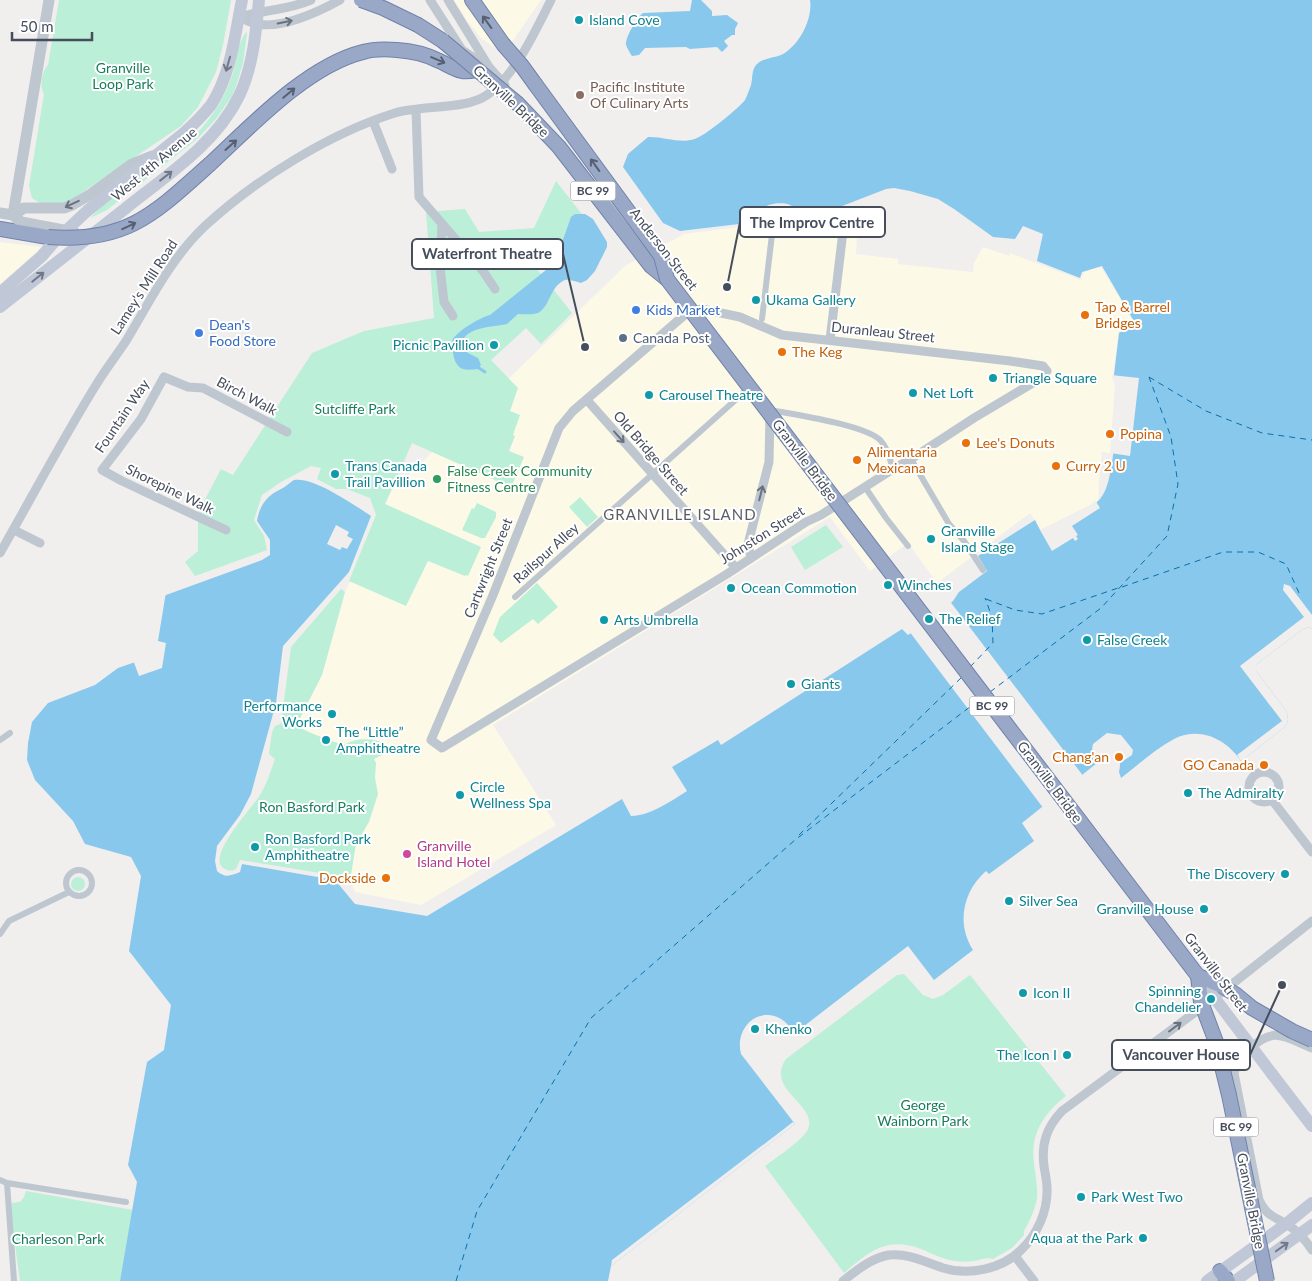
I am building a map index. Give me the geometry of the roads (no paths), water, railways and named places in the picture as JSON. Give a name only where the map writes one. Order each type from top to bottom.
[{"type":"highway","points":[[472,0],[661,256],[667,279]]},
{"type":"highway","name":"Granville Bridge","points":[[367,3],[383,8],[432,32],[466,60],[483,69],[559,147],[651,266],[667,279],[1198,976],[1220,985],[1252,1008],[1312,1040]]},
{"type":"highway","points":[[0,229],[48,237],[83,238],[105,234],[138,222],[175,195],[299,85],[330,65],[364,51],[381,49],[413,52],[436,59],[464,72],[483,69]]},
{"type":"highway","name":"Granville Bridge","points":[[1198,976],[1201,1002],[1216,1042],[1227,1087],[1267,1281]]},
{"type":"main road","name":"West 4th Avenue","points":[[0,293],[42,256],[87,211],[159,154],[199,119],[212,103],[221,86],[242,0]]},
{"type":"main road","name":"West 4th Avenue","points":[[0,307],[172,171],[218,130],[239,96],[248,75],[258,12]]},
{"type":"main road","name":"Granville Bridge","points":[[1198,976],[1312,1126]]},
{"type":"main road","points":[[1206,1281],[1224,1276],[1312,1203]]},
{"type":"main road","points":[[1235,1281],[1312,1225]]},
{"type":"street","points":[[13,214],[49,0]]},
{"type":"street","points":[[238,16],[296,6],[311,0]]},
{"type":"street","points":[[258,12],[271,24],[291,21],[313,14],[340,0]]},
{"type":"street","name":"Anderson Street","points":[[357,0],[367,3],[412,27],[462,50],[483,69],[502,82],[536,113],[646,246],[750,387],[770,410]]},
{"type":"street","points":[[367,3],[388,0]]},
{"type":"street","points":[[430,0],[462,50]]},
{"type":"street","name":"Anderson Street","points":[[448,0],[483,69]]},
{"type":"street","name":"Lamey's Mill Road","points":[[0,553],[96,385],[123,346],[176,258],[191,240],[223,211],[278,170],[343,134],[396,112],[467,102],[485,96],[502,82],[522,54],[551,0]]},
{"type":"street","points":[[416,110],[419,197],[483,271],[495,289]]},
{"type":"street","points":[[373,121],[392,169]]},
{"type":"street","points":[[0,213],[13,214],[24,208],[64,208],[91,194],[132,164],[159,154]]},
{"type":"street","points":[[13,214],[21,222],[91,235]]},
{"type":"street","points":[[830,340],[844,223]]},
{"type":"street","points":[[442,224],[440,267],[444,302],[453,316]]},
{"type":"street","points":[[762,319],[773,226]]},
{"type":"street","name":"Duranleau Street","points":[[690,305],[717,312]]},
{"type":"street","name":"Duranleau Street","points":[[690,305],[740,317],[782,335],[1038,364],[1045,367],[1047,371]]},
{"type":"street","name":"Cartwright Street","points":[[488,720],[442,748],[432,740],[493,595],[558,428],[572,411],[587,400],[690,305]]},
{"type":"street","name":"Johnston Street","points":[[488,720],[1043,377],[1047,371]]},
{"type":"street","name":"Birch Walk","points":[[164,377],[188,387],[203,388],[287,432]]},
{"type":"street","name":"Fountain Way","points":[[102,470],[141,419],[164,377]]},
{"type":"street","name":"Railspur Alley","points":[[515,597],[750,387]]},
{"type":"street","name":"Old Bridge Street","points":[[587,400],[736,568]]},
{"type":"street","points":[[751,558],[748,544],[769,462],[770,410],[827,420],[870,433],[885,446],[893,469]]},
{"type":"street","points":[[911,459],[949,524],[964,541],[983,570]]},
{"type":"street","name":"Shorepine Walk","points":[[102,470],[226,530]]},
{"type":"street","points":[[866,487],[886,518],[908,546]]},
{"type":"street","points":[[14,530],[40,543]]},
{"type":"street","points":[[0,740],[10,733]]},
{"type":"street","points":[[1272,800],[1312,852]]},
{"type":"street","points":[[82,870],[90,876],[92,886],[85,895],[80,897],[69,892],[66,882],[72,872],[82,870]]},
{"type":"street","name":"Granville Street","points":[[1134,887],[1312,1121]]},
{"type":"street","points":[[0,934],[9,921],[69,892]]},
{"type":"street","points":[[843,1281],[871,1261],[890,1255],[912,1256],[944,1268],[964,1271],[993,1267],[1015,1256],[1033,1236],[1044,1211],[1047,1191],[1043,1147],[1050,1124],[1062,1111],[1217,996],[1312,921]]},
{"type":"street","points":[[1312,1048],[1282,1035],[1265,1036],[1237,1062],[1234,1073],[1259,1200],[1265,1211],[1300,1234],[1312,1250]]},
{"type":"street","points":[[14,1281],[3,1182],[126,1202]]},
{"type":"street","points":[[1015,1256],[1034,1281]]},
{"type":"water","points":[[692,0],[701,0],[712,11],[712,16],[727,15],[738,23],[735,35],[724,41],[728,46],[722,52],[717,47],[690,49],[686,47],[645,48],[639,55],[632,56],[626,46],[627,38],[643,13],[690,11]]},
{"type":"water","name":"False Creek","points":[[810,0],[1312,0],[1312,629],[1310,627],[1303,629],[1257,664],[1255,668],[1287,712],[1288,720],[1286,726],[1241,761],[1228,746],[1203,734],[1184,735],[1174,739],[1153,752],[1121,778],[1119,772],[1120,763],[1098,759],[1097,763],[1022,823],[1034,841],[989,874],[986,871],[978,879],[967,898],[964,908],[965,930],[973,950],[934,980],[908,946],[795,1033],[785,1022],[777,1017],[768,1015],[753,1019],[743,1030],[740,1046],[741,1054],[795,1124],[611,1266],[608,1281],[120,1281],[137,1182],[128,1165],[147,1062],[164,1050],[171,1005],[129,951],[141,876],[131,857],[85,844],[73,821],[35,780],[27,760],[32,722],[48,703],[95,685],[118,668],[144,659],[153,646],[160,601],[166,595],[262,560],[270,555],[270,540],[257,521],[262,505],[272,495],[294,480],[302,480],[323,487],[371,516],[349,572],[283,646],[276,703],[251,794],[240,815],[217,846],[215,861],[217,871],[228,876],[233,875],[240,872],[242,864],[335,880],[355,904],[427,916],[622,799],[631,816],[653,811],[687,791],[672,767],[718,740],[721,745],[902,629],[908,635],[928,622],[953,601],[959,592],[987,571],[978,556],[1035,520],[1040,530],[1046,531],[1074,517],[1100,499],[1105,491],[1114,445],[1117,385],[1114,375],[1119,333],[1135,323],[1102,266],[1082,272],[1080,278],[1037,261],[1043,234],[1023,226],[1015,239],[993,237],[938,199],[894,188],[886,189],[819,215],[807,216],[790,205],[777,204],[766,206],[756,222],[680,231],[663,223],[623,167],[628,154],[648,137],[686,141],[697,138],[708,132],[742,104],[751,85],[752,74],[757,64],[765,59],[788,51],[799,39],[807,23]]},
{"type":"water","points":[[575,214],[585,214],[593,219],[607,242],[607,247],[595,271],[587,280],[581,283],[565,280],[560,283],[545,306],[538,313],[518,314],[507,324],[480,329],[467,335],[463,340],[462,347],[468,353],[478,358],[481,365],[478,369],[468,370],[458,366],[453,353],[452,341],[454,337],[469,325],[490,315],[551,266],[558,254],[571,217]]},
{"type":"waterway","points":[[479,368],[485,372]]},
{"type":"place","name":"Island Cove","points":[[579,20]]},
{"type":"place","name":"Pacific Institute Of Culinary Arts","points":[[580,95]]},
{"type":"place","name":"The Improv Centre","points":[[727,287]]},
{"type":"place","name":"Ukama Gallery","points":[[756,300]]},
{"type":"place","name":"Kids Market","points":[[636,310]]},
{"type":"place","name":"Tap & Barrel Bridges","points":[[1085,315]]},
{"type":"place","name":"Dean's Food Store","points":[[199,333]]},
{"type":"place","name":"Canada Post","points":[[623,338]]},
{"type":"place","name":"Picnic Pavillion","points":[[494,345]]},
{"type":"place","name":"Waterfront Theatre","points":[[585,347]]},
{"type":"place","name":"The Keg","points":[[782,352]]},
{"type":"place","name":"Triangle Square","points":[[993,378]]},
{"type":"place","name":"Net Loft","points":[[913,393]]},
{"type":"place","name":"Carousel Theatre","points":[[649,395]]},
{"type":"place","name":"Popina","points":[[1110,434]]},
{"type":"place","name":"Lee's Donuts","points":[[966,443]]},
{"type":"place","name":"Alimentaria Mexicana","points":[[857,460]]},
{"type":"place","name":"Curry 2 U","points":[[1056,466]]},
{"type":"place","name":"Trans Canada Trail Pavillion","points":[[335,474]]},
{"type":"place","name":"False Creek Community Fitness Centre","points":[[437,479]]},
{"type":"place","name":"Granville Island Stage","points":[[931,539]]},
{"type":"place","name":"Winches","points":[[888,585]]},
{"type":"place","name":"Ocean Commotion","points":[[731,588]]},
{"type":"place","name":"The Relief","points":[[929,619]]},
{"type":"place","name":"Arts Umbrella","points":[[604,620]]},
{"type":"place","name":"False Creek","points":[[1087,640]]},
{"type":"place","name":"Giants","points":[[791,684]]},
{"type":"place","name":"Performance Works","points":[[332,714]]},
{"type":"place","name":"The “Little” Amphitheatre","points":[[326,740]]},
{"type":"place","name":"Chang'an","points":[[1119,757]]},
{"type":"place","name":"GO Canada","points":[[1264,765]]},
{"type":"place","name":"The Admiralty","points":[[1188,793]]},
{"type":"place","name":"Circle Wellness Spa","points":[[460,795]]},
{"type":"place","name":"Ron Basford Park Amphitheatre","points":[[255,847]]},
{"type":"place","name":"Granville Island Hotel","points":[[407,854]]},
{"type":"place","name":"The Discovery","points":[[1285,874]]},
{"type":"place","name":"Dockside","points":[[386,878]]},
{"type":"place","name":"Silver Sea","points":[[1009,901]]},
{"type":"place","name":"Granville House","points":[[1204,909]]},
{"type":"place","name":"Vancouver House","points":[[1282,985]]},
{"type":"place","name":"Icon II","points":[[1023,993]]},
{"type":"place","name":"Spinning Chandelier","points":[[1211,999]]},
{"type":"place","name":"Khenko","points":[[755,1029]]},
{"type":"place","name":"The Icon I","points":[[1067,1055]]},
{"type":"place","name":"Park West Two","points":[[1081,1197]]},
{"type":"place","name":"Aqua at the Park","points":[[1143,1238]]},
{"type":"district","name":"GRANVILLE ISLAND","points":[[680,515]]},
{"type":"park label","name":"Granville Loop Park","points":[[123,76]]},
{"type":"park label","name":"Sutcliffe Park","points":[[355,409]]},
{"type":"park label","name":"Ron Basford Park","points":[[312,807]]},
{"type":"park label","name":"George Wainborn Park","points":[[923,1114]]},
{"type":"park label","name":"Charleson Park","points":[[58,1239]]}]
